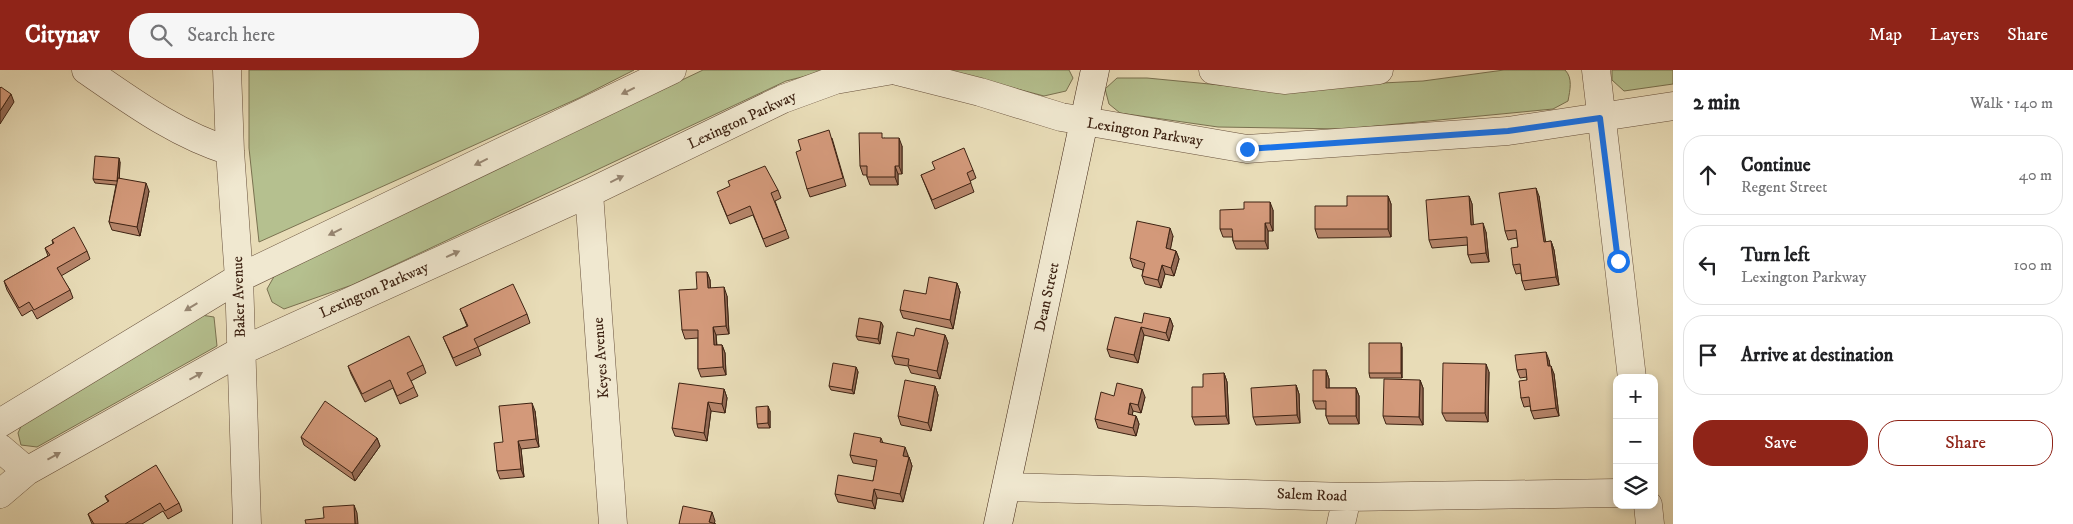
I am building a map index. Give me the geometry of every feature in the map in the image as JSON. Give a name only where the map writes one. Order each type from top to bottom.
[{"type":"street","points":[[86,70],[140,107],[202,143],[230,151]]},
{"type":"street","name":"Baker Avenue","points":[[227,70],[230,151],[239,278],[247,524]]},
{"type":"street","points":[[0,423],[239,278],[672,70]]},
{"type":"street","name":"Lexington Parkway","points":[[0,494],[27,471],[241,351],[589,192],[783,99],[835,80],[893,70],[1084,122],[1247,149],[1508,131],[1673,106]]},
{"type":"street","name":"Dean Street","points":[[998,524],[1095,70]]},
{"type":"street","points":[[1213,70],[1284,80],[1379,70]]},
{"type":"street","points":[[1596,70],[1600,118],[1632,374]]},
{"type":"street","name":"Keyes Avenue","points":[[589,192],[613,524]]},
{"type":"street","points":[[0,448],[27,471]]},
{"type":"street","name":"Salem Road","points":[[1007,487],[1347,497],[1613,492]]},
{"type":"street","points":[[1341,524],[1347,497]]},
{"type":"street","points":[[1648,509],[1650,524]]},
{"type":"green space","points":[[249,70],[634,70],[579,98],[259,242],[249,148]]},
{"type":"green space","points":[[703,70],[830,70],[786,81],[352,285],[284,309],[272,302],[267,289],[276,273]]},
{"type":"green space","points":[[945,70],[1069,70],[1073,78],[1066,91],[1044,96]]},
{"type":"green space","points":[[1504,70],[1565,70],[1570,80],[1568,101],[1553,109],[1345,129],[1218,127],[1120,113],[1109,104],[1105,89],[1117,78],[1147,78],[1261,89],[1423,81]]},
{"type":"green space","points":[[1612,70],[1673,70],[1673,84],[1624,91],[1612,80]]},
{"type":"green space","points":[[201,315],[214,317],[217,346],[37,447],[21,445],[18,433],[24,420]]},
{"type":"building","points":[[0,88],[11,94],[0,111]]},
{"type":"building","points":[[829,130],[843,178],[807,189],[796,152],[801,150],[798,140]]},
{"type":"building","points":[[859,133],[882,133],[882,138],[899,138],[899,166],[895,166],[895,177],[867,177],[867,166],[860,166]]},
{"type":"building","points":[[964,148],[973,170],[967,173],[971,183],[932,200],[921,175],[935,169],[932,162]]},
{"type":"building","points":[[95,156],[119,158],[117,181],[93,179]]},
{"type":"building","points":[[765,166],[778,190],[771,193],[786,230],[763,239],[750,206],[727,216],[717,192],[730,186],[728,181]]},
{"type":"building","points":[[118,178],[146,183],[137,227],[109,222]]},
{"type":"building","points":[[1536,188],[1544,242],[1551,241],[1556,277],[1522,281],[1520,264],[1513,265],[1511,248],[1518,247],[1516,230],[1505,231],[1499,193]]},
{"type":"building","points":[[1347,196],[1388,196],[1388,229],[1315,229],[1315,206],[1347,206]]},
{"type":"building","points":[[1469,196],[1471,225],[1483,223],[1486,253],[1468,255],[1467,237],[1429,240],[1426,200]]},
{"type":"building","points":[[1244,202],[1270,202],[1270,223],[1265,223],[1265,241],[1233,241],[1232,229],[1220,229],[1220,210],[1244,209]]},
{"type":"building","points":[[1137,221],[1170,228],[1166,248],[1176,251],[1171,268],[1162,265],[1158,280],[1142,276],[1145,263],[1130,258]]},
{"type":"building","points":[[74,227],[87,251],[57,268],[70,290],[34,310],[29,302],[19,308],[4,281],[50,255],[45,248],[54,243],[52,240]]},
{"type":"building","points":[[696,272],[707,272],[708,288],[724,287],[726,326],[713,327],[714,345],[722,345],[723,367],[698,369],[698,330],[682,330],[679,290],[697,289]]},
{"type":"building","points":[[929,277],[957,283],[950,320],[900,310],[904,290],[926,294]]},
{"type":"building","points":[[513,284],[527,314],[474,339],[478,347],[453,358],[443,337],[468,326],[460,309]]},
{"type":"building","points":[[1144,313],[1170,318],[1166,333],[1141,327],[1134,355],[1107,349],[1115,317],[1142,323]]},
{"type":"building","points":[[859,318],[881,322],[878,339],[856,336]]},
{"type":"building","points":[[916,328],[945,335],[937,371],[908,365],[909,359],[892,356],[897,332],[914,336]]},
{"type":"building","points":[[409,336],[423,365],[407,373],[414,387],[397,396],[390,380],[362,394],[348,366]]},
{"type":"building","points":[[1369,343],[1401,343],[1401,373],[1369,373]]},
{"type":"building","points":[[1546,352],[1548,366],[1551,366],[1556,408],[1531,411],[1529,397],[1521,398],[1519,381],[1527,380],[1526,369],[1517,370],[1515,355]]},
{"type":"building","points":[[833,363],[856,367],[852,390],[829,386]]},
{"type":"building","points":[[1443,363],[1486,364],[1485,413],[1442,413]]},
{"type":"building","points":[[1313,370],[1326,370],[1326,388],[1356,388],[1356,416],[1326,416],[1326,401],[1313,401]]},
{"type":"building","points":[[1224,373],[1226,416],[1192,417],[1192,387],[1203,387],[1203,374]]},
{"type":"building","points":[[1384,379],[1420,380],[1419,417],[1383,416]]},
{"type":"building","points":[[905,380],[935,386],[928,423],[898,416]]},
{"type":"building","points":[[679,383],[724,389],[722,404],[708,402],[704,433],[672,428]]},
{"type":"building","points":[[1117,383],[1142,389],[1138,405],[1130,403],[1128,414],[1136,416],[1133,428],[1095,419],[1101,392],[1114,396]]},
{"type":"building","points":[[1296,385],[1297,415],[1253,417],[1251,388]]},
{"type":"building","points":[[325,401],[377,438],[352,473],[301,437]]},
{"type":"building","points":[[532,403],[536,439],[518,441],[521,469],[497,471],[494,443],[503,442],[499,406]]},
{"type":"building","points":[[768,406],[768,423],[757,424],[756,407]]},
{"type":"building","points":[[854,433],[881,438],[880,442],[905,447],[903,456],[909,457],[900,494],[874,489],[872,501],[835,494],[838,475],[873,481],[877,460],[850,455]]},
{"type":"building","points":[[156,465],[179,503],[165,511],[160,503],[125,524],[94,524],[88,514],[109,501],[105,496]]},
{"type":"building","points":[[354,505],[355,524],[306,524],[305,520],[324,518],[323,507]]},
{"type":"building","points":[[683,506],[712,512],[709,522],[716,524],[679,524]]},
{"type":"route","points":[[1247,149],[1508,131],[1600,118],[1618,261]]}]
